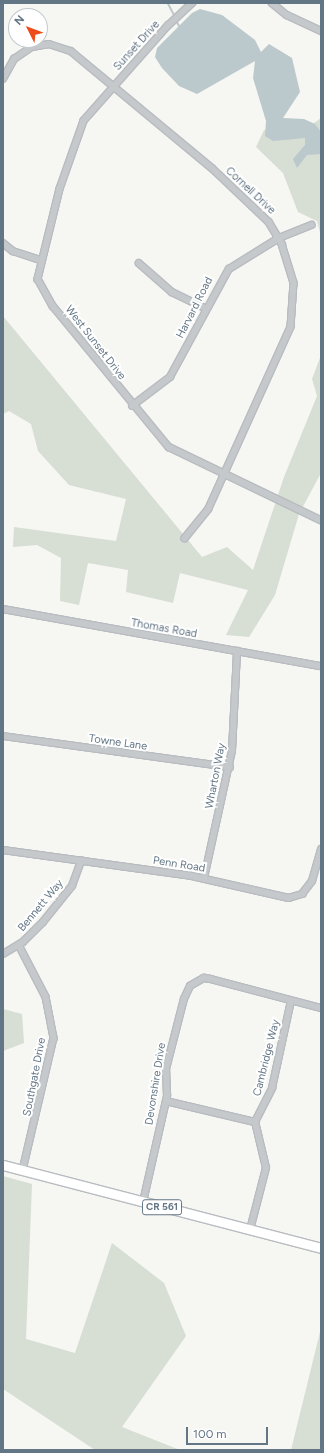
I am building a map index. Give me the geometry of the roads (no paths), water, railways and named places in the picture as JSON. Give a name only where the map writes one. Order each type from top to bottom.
[{"type":"main road","name":"CR 561","points":[[3,1165],[321,1248]]},
{"type":"street","name":"Sunset Drive","points":[[114,87],[193,3]]},
{"type":"street","points":[[272,3],[287,15],[321,31]]},
{"type":"street","name":"Cornell Drive","points":[[3,80],[19,53],[49,44],[71,51],[212,168],[269,222],[279,238],[294,284],[291,327],[203,520],[185,539]]},
{"type":"street","name":"West Sunset Drive","points":[[114,87],[77,133],[40,260],[38,280],[42,292],[132,406],[169,447],[321,520]]},
{"type":"street","name":"Harvard Road","points":[[132,406],[170,377],[205,308],[229,269],[279,238],[311,225]]},
{"type":"street","points":[[3,243],[13,251],[40,260]]},
{"type":"street","points":[[139,263],[172,292],[205,308]]},
{"type":"street","name":"Thomas Road","points":[[3,609],[321,666]]},
{"type":"street","name":"Wharton Way","points":[[204,878],[230,767],[237,651]]},
{"type":"street","name":"Towne Lane","points":[[3,736],[230,767]]},
{"type":"street","name":"Penn Road","points":[[3,850],[204,878],[280,897],[295,896],[312,881],[321,849]]},
{"type":"street","name":"Bennett Way","points":[[3,954],[19,945],[72,886],[81,861]]},
{"type":"street","name":"Southgate Drive","points":[[19,945],[46,997],[54,1038],[23,1170]]},
{"type":"street","name":"Devonshire Drive","points":[[143,1202],[166,1101],[166,1069],[184,999],[190,986],[204,978],[211,979],[321,1008]]},
{"type":"street","name":"Cambridge Way","points":[[255,1122],[272,1088],[291,1001]]},
{"type":"street","points":[[166,1101],[255,1122],[266,1168],[250,1230]]},
{"type":"waterway","points":[[168,3],[175,16]]},
{"type":"waterway","points":[[176,20],[180,27]]}]
